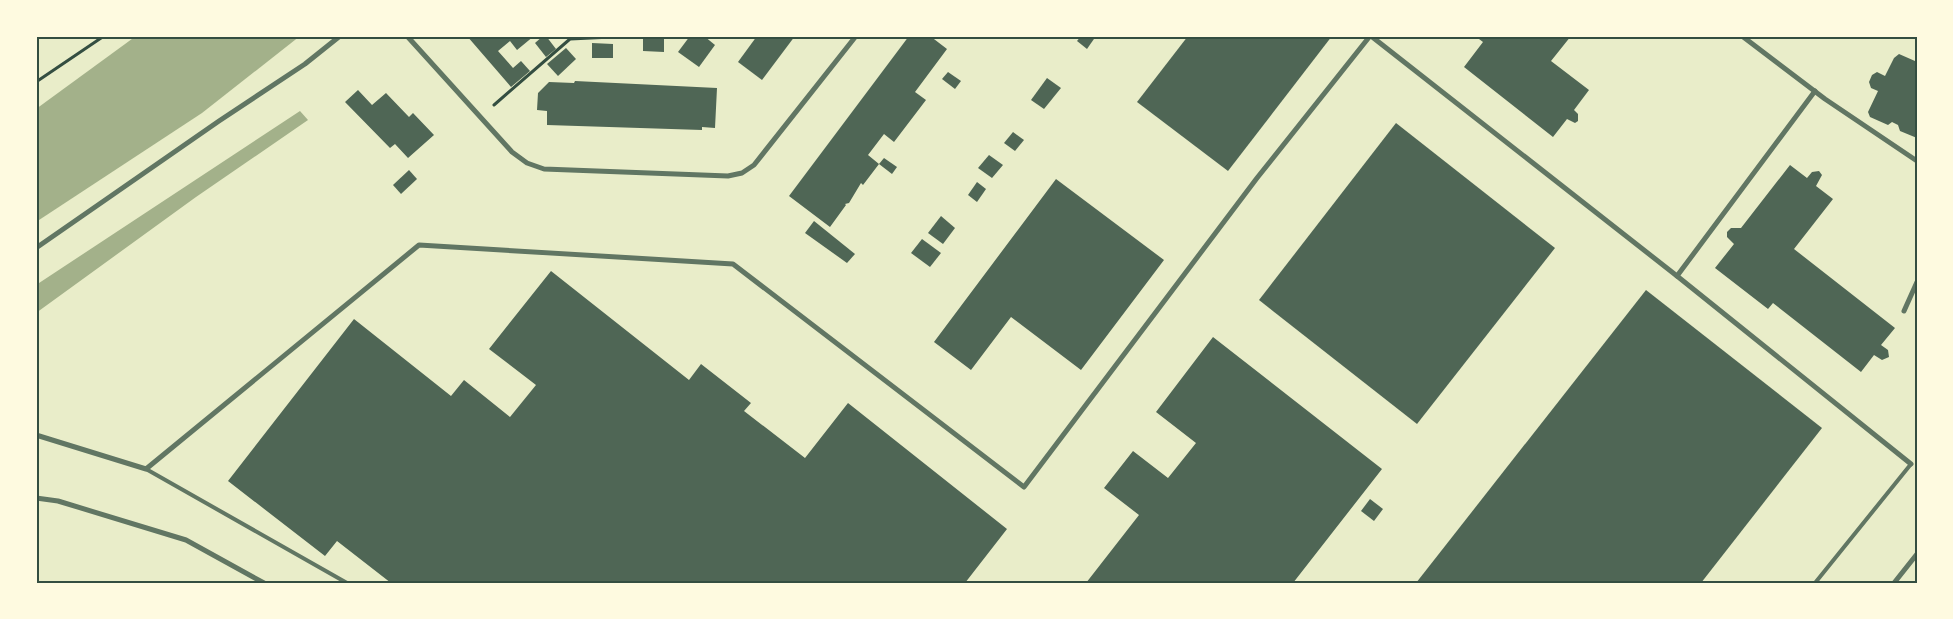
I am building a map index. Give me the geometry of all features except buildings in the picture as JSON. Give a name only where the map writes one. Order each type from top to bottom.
[{"type":"street","points":[[36,248],[219,120],[305,64],[340,36]]},
{"type":"street","points":[[407,36],[512,152],[527,163],[544,169],[728,176],[742,173],[754,165],[856,36]]},
{"type":"street","points":[[36,435],[146,469],[419,245],[733,264],[1024,487],[1258,178],[1370,36],[1677,276],[1911,464]]},
{"type":"street","points":[[1742,36],[1815,91],[1917,161]]},
{"type":"street","points":[[1677,276],[1815,91]]},
{"type":"street","points":[[1904,311],[1917,282]]},
{"type":"street","points":[[36,498],[58,501],[186,540],[264,583]]},
{"type":"street","points":[[1894,583],[1917,554]]},
{"type":"lane","points":[[1815,583],[1911,464]]},
{"type":"lane","points":[[146,469],[347,583]]},
{"type":"path","points":[[36,82],[104,36]]},
{"type":"path","points":[[480,117],[570,39],[633,36]]},
{"type":"shaded area","points":[[136,36],[300,36],[202,113],[36,222],[36,109]]},
{"type":"shaded area","points":[[300,111],[308,120],[196,197],[36,313],[36,285]]}]
